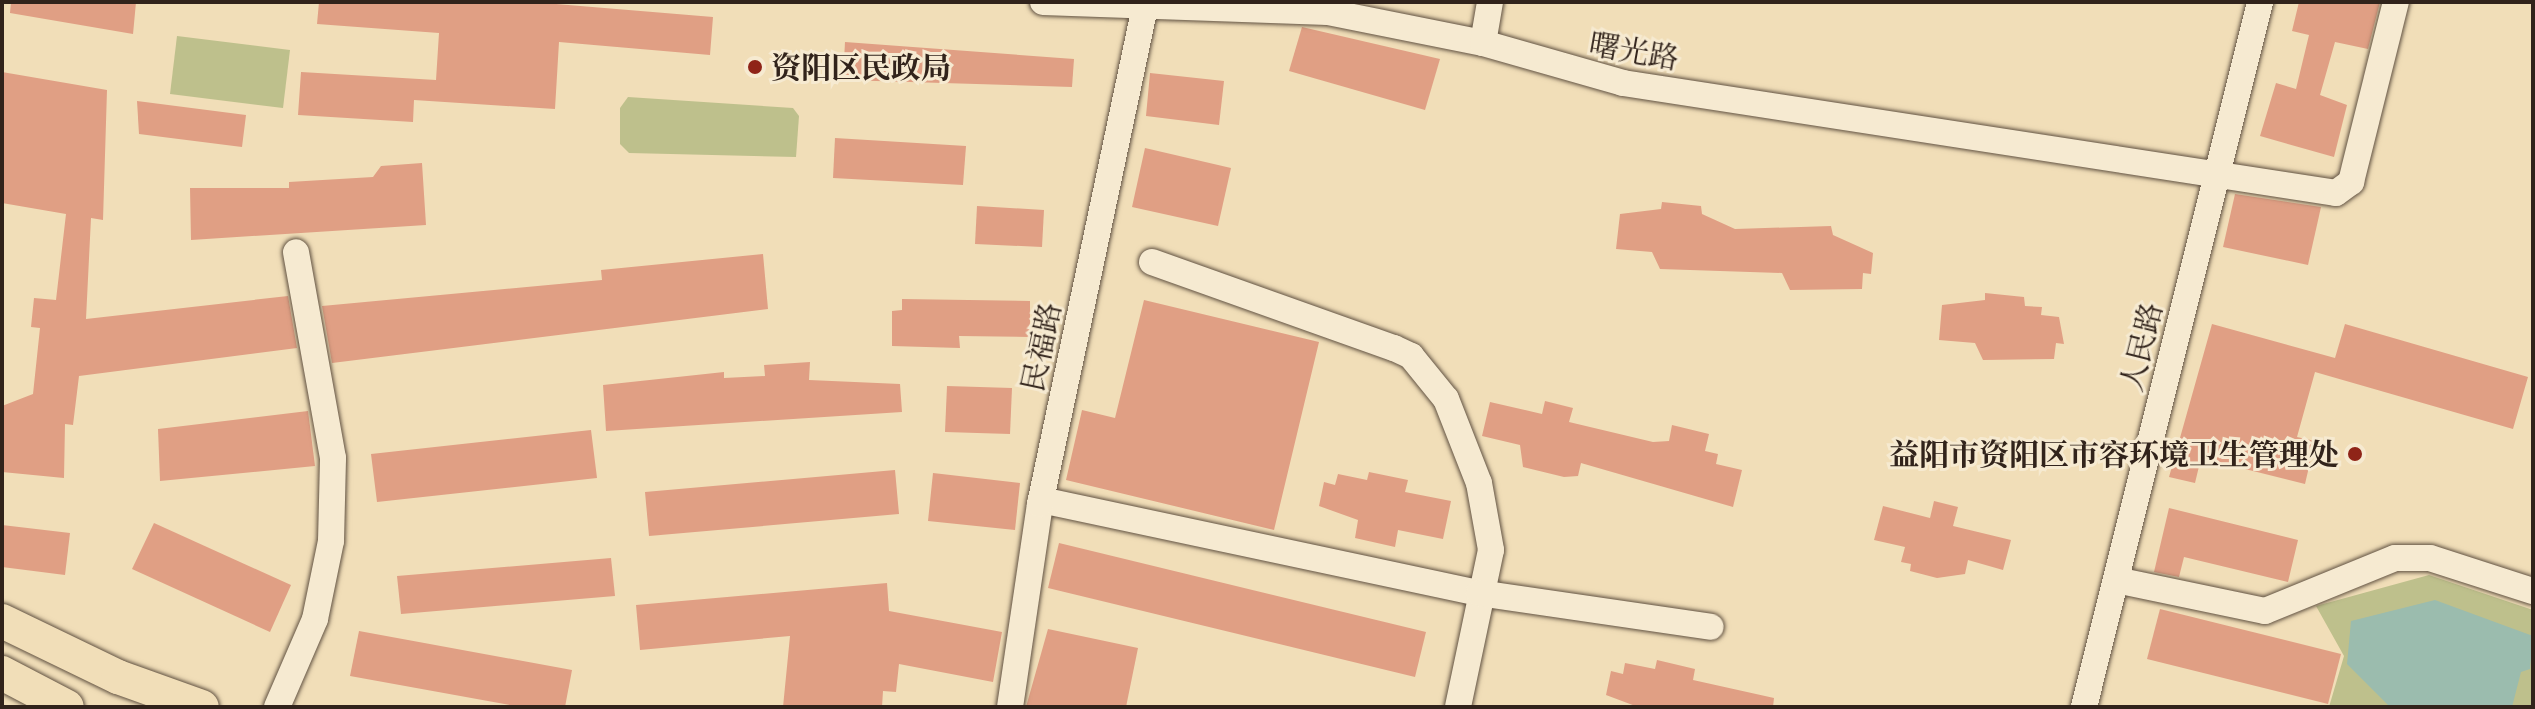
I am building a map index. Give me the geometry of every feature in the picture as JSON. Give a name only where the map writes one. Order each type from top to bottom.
[{"type":"main road","points":[[2,621],[118,677],[202,707]]},
{"type":"main road","points":[[2,673],[67,707]]},
{"type":"street","name":"曙光路","points":[[1043,2],[1267,6],[1483,43],[1623,83],[2217,175],[2347,191],[2396,2]]},
{"type":"street","points":[[1483,43],[1490,2]]},
{"type":"street","name":"人民路","points":[[2084,707],[2260,2]]},
{"type":"street","name":"民福路","points":[[1010,707],[1041,500],[1145,6]]},
{"type":"street","points":[[277,707],[315,619],[331,541],[333,458],[296,252]]},
{"type":"street","points":[[1152,262],[1411,356],[1446,399],[1479,483],[1491,550],[1479,593],[1458,707]]},
{"type":"street","points":[[1041,500],[1479,593],[1711,627]]},
{"type":"street","points":[[2116,580],[2265,611],[2395,558],[2430,558],[2533,591]]},
{"type":"green space","points":[[177,36],[290,50],[283,108],[170,94]]},
{"type":"green space","points":[[628,97],[793,108],[799,116],[796,157],[629,153],[620,144],[620,108]]},
{"type":"green space","points":[[2429,575],[2533,610],[2533,707],[2329,707],[2344,656],[2316,606]]},
{"type":"shaded area","points":[[2435,600],[2533,636],[2530,669],[2521,672],[2512,707],[2390,707],[2347,664],[2351,621]]},
{"type":"building","points":[[11,2],[136,2],[133,34],[10,13]]},
{"type":"building","points":[[319,2],[532,2],[713,17],[710,55],[559,42],[555,109],[414,100],[413,122],[298,115],[301,72],[436,80],[439,33],[317,24]]},
{"type":"building","points":[[2299,2],[2380,2],[2368,49],[2335,42],[2320,95],[2347,105],[2334,157],[2260,136],[2276,83],[2296,89],[2309,35],[2292,31]]},
{"type":"building","points":[[1302,27],[1440,59],[1425,110],[1289,71]]},
{"type":"building","points":[[845,42],[1074,59],[1072,87],[843,80]]},
{"type":"building","points":[[2,72],[107,90],[103,220],[91,218],[86,319],[288,296],[297,348],[79,376],[73,425],[65,424],[64,478],[2,472],[2,406],[33,394],[40,328],[31,327],[34,298],[56,300],[66,214],[2,203]]},
{"type":"building","points":[[1150,73],[1224,81],[1219,125],[1146,116]]},
{"type":"building","points":[[137,101],[246,115],[242,147],[139,134]]},
{"type":"building","points":[[835,138],[966,146],[963,185],[833,178]]},
{"type":"building","points":[[1145,148],[1231,168],[1218,226],[1132,207]]},
{"type":"building","points":[[422,163],[426,225],[191,240],[190,188],[289,188],[289,182],[373,177],[381,166]]},
{"type":"building","points":[[2235,194],[2321,207],[2308,265],[2223,247]]},
{"type":"building","points":[[1662,202],[1701,206],[1702,214],[1735,229],[1831,226],[1833,235],[1873,253],[1871,274],[1863,273],[1862,289],[1790,290],[1782,273],[1660,269],[1652,252],[1616,249],[1620,214],[1661,209]]},
{"type":"building","points":[[977,206],[1044,210],[1042,247],[975,244]]},
{"type":"building","points":[[763,254],[768,309],[332,363],[322,306],[602,280],[601,270]]},
{"type":"building","points":[[1985,293],[2024,297],[2025,306],[2042,307],[2041,315],[2059,317],[2064,344],[2056,343],[2054,359],[1983,360],[1975,343],[1939,340],[1942,305],[1985,300]]},
{"type":"building","points":[[902,299],[1030,301],[1030,337],[959,336],[960,348],[892,346],[892,311],[902,310]]},
{"type":"building","points":[[1144,300],[1319,342],[1274,530],[1066,480],[1082,410],[1115,418]]},
{"type":"building","points":[[2212,324],[2335,358],[2345,324],[2528,377],[2513,429],[2315,372],[2297,437],[2315,441],[2305,484],[2201,458],[2195,483],[2169,477]]},
{"type":"building","points":[[810,362],[809,380],[900,384],[902,412],[606,431],[603,385],[724,372],[724,378],[765,376],[764,365]]},
{"type":"building","points":[[947,386],[1012,388],[1010,434],[945,432]]},
{"type":"building","points":[[1545,401],[1573,408],[1569,422],[1653,442],[1669,441],[1672,425],[1709,434],[1705,451],[1718,454],[1716,464],[1742,470],[1733,507],[1581,463],[1578,476],[1564,477],[1523,467],[1520,445],[1482,436],[1490,402],[1542,414]]},
{"type":"building","points":[[308,411],[315,466],[160,481],[158,429]]},
{"type":"building","points":[[591,430],[597,478],[377,502],[371,454]]},
{"type":"building","points":[[895,470],[899,514],[649,536],[645,492]]},
{"type":"building","points":[[1369,472],[1408,480],[1405,492],[1451,501],[1443,539],[1398,530],[1395,547],[1355,538],[1358,520],[1319,506],[1324,482],[1335,485],[1338,474],[1367,480]]},
{"type":"building","points":[[933,473],[1020,483],[1015,530],[928,521]]},
{"type":"building","points":[[1934,501],[1958,507],[1953,526],[2011,540],[2003,570],[1968,560],[1965,574],[1937,578],[1910,571],[1911,564],[1901,562],[1905,547],[1874,540],[1883,506],[1930,518]]},
{"type":"building","points":[[2169,508],[2298,540],[2288,582],[2184,557],[2179,577],[2154,572]]},
{"type":"building","points":[[154,523],[291,585],[270,632],[132,569]]},
{"type":"building","points":[[2,525],[70,533],[65,575],[2,567]]},
{"type":"building","points":[[1059,543],[1426,632],[1415,677],[1048,588]]},
{"type":"building","points":[[611,558],[615,596],[401,614],[397,576]]},
{"type":"building","points":[[887,583],[889,611],[1002,632],[993,682],[899,664],[896,692],[883,691],[882,707],[783,707],[790,636],[640,650],[636,605]]},
{"type":"building","points":[[2160,609],[2341,654],[2328,704],[2147,659]]},
{"type":"building","points":[[1048,629],[1138,648],[1126,707],[1026,707]]},
{"type":"building","points":[[359,631],[572,670],[565,707],[521,707],[350,676]]},
{"type":"building","points":[[1657,660],[1695,669],[1693,680],[1774,698],[1773,707],[1638,707],[1606,695],[1611,671],[1623,674],[1625,663],[1655,669]]},
{"type":"place","name":"资阳区民政局","points":[[755,67]]},
{"type":"place","name":"益阳市资阳区市容环境卫生管理处","points":[[2355,454]]}]
